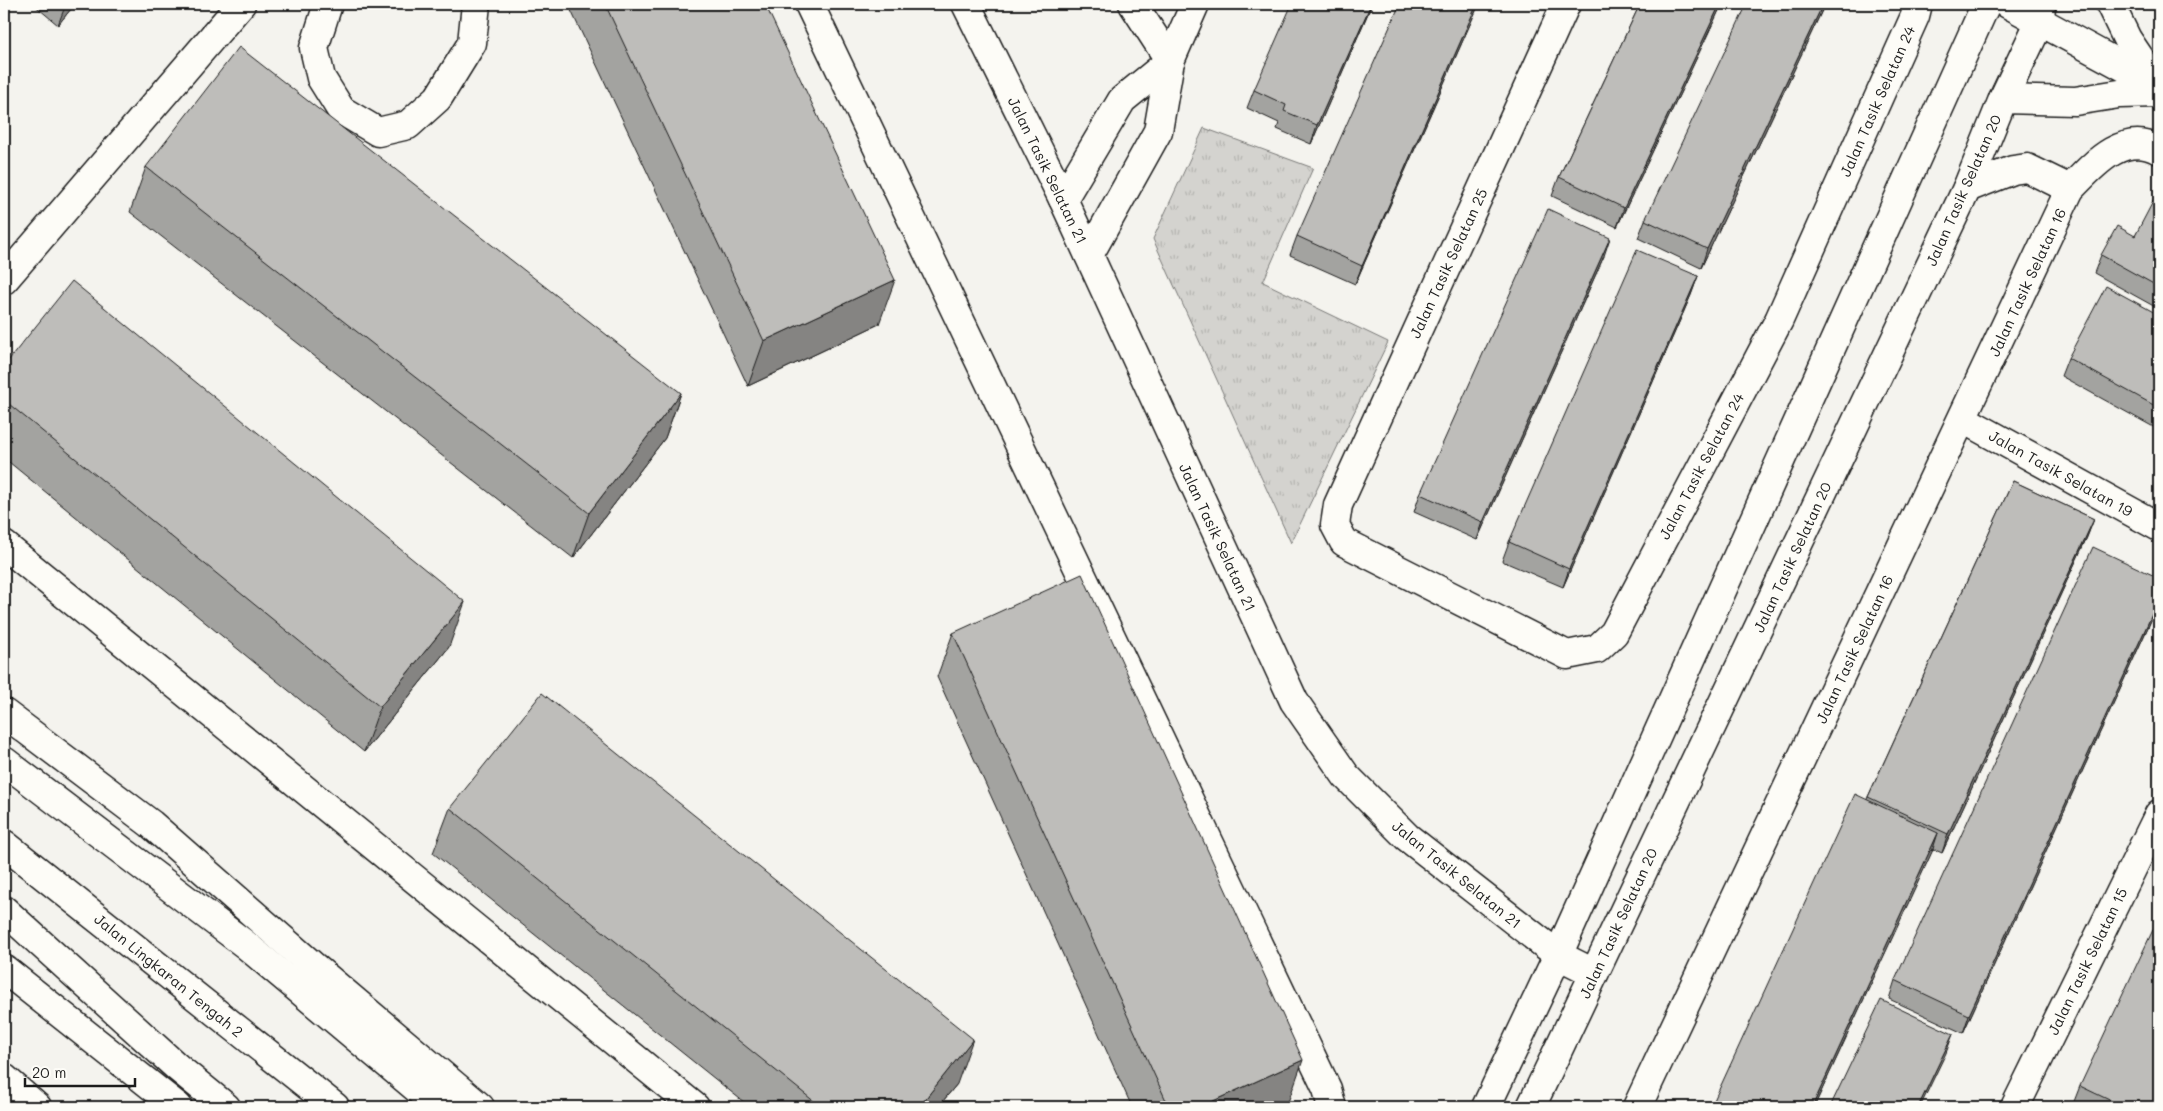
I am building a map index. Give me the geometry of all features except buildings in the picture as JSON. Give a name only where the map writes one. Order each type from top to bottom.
[{"type":"main road","points":[[4,280],[241,4]]},
{"type":"main road","points":[[328,4],[314,48],[321,78],[341,110],[378,132],[408,124],[438,98],[472,43],[476,4]]},
{"type":"main road","points":[[810,4],[1323,1080],[1332,1107]]},
{"type":"main road","name":"Jalan Tasik Selatan 21","points":[[966,4],[1063,200],[1294,701],[1346,776],[1407,837],[1558,955],[1594,973]]},
{"type":"main road","points":[[1133,4],[1170,61]]},
{"type":"main road","points":[[1088,255],[1158,131],[1170,61],[1195,4]]},
{"type":"main road","name":"Jalan Tasik Selatan 25","points":[[1335,524],[1338,505],[1566,4]]},
{"type":"main road","name":"Jalan Tasik Selatan 24","points":[[1335,524],[1344,542],[1567,654],[1597,649],[1614,633],[1779,320],[1915,16],[1918,4]]},
{"type":"main road","points":[[1486,1107],[1558,955],[1986,4]]},
{"type":"main road","points":[[2008,4],[2040,13],[2159,88]]},
{"type":"main road","points":[[2110,4],[2127,39],[2159,88]]},
{"type":"main road","name":"Jalan Tasik Selatan 20","points":[[1531,1107],[1967,188],[2040,13]]},
{"type":"main road","points":[[1063,200],[1122,100],[1170,61]]},
{"type":"main road","points":[[2003,99],[2075,102],[2159,88]]},
{"type":"main road","name":"Jalan Tasik Selatan 16","points":[[1637,1107],[2070,189],[2096,162],[2117,148],[2135,143],[2156,148]]},
{"type":"main road","name":"Jalan Tasik Selatan 16","points":[[1967,188],[2012,170],[2026,168],[2070,189]]},
{"type":"main road","name":"Jalan Tasik Selatan 19","points":[[1963,419],[2159,527]]},
{"type":"main road","points":[[4,545],[695,1107]]},
{"type":"main road","points":[[4,713],[151,824],[312,966],[480,1107]]},
{"type":"main road","points":[[4,761],[246,945],[439,1107]]},
{"type":"main road","name":"Jalan Tasik Selatan 15","points":[[2015,1107],[2159,814]]},
{"type":"main road","name":"Jalan Lingkaran Tengah 2","points":[[4,844],[335,1107]]},
{"type":"main road","points":[[4,910],[177,1067],[226,1107]]},
{"type":"main road","points":[[4,969],[178,1107]]},
{"type":"main road","points":[[1523,1030],[1559,1050]]},
{"type":"main road","points":[[4,1078],[37,1107]]},
{"type":"green space","points":[[1204,128],[1313,168],[1263,282],[1388,342],[1291,543],[1153,239]]}]
